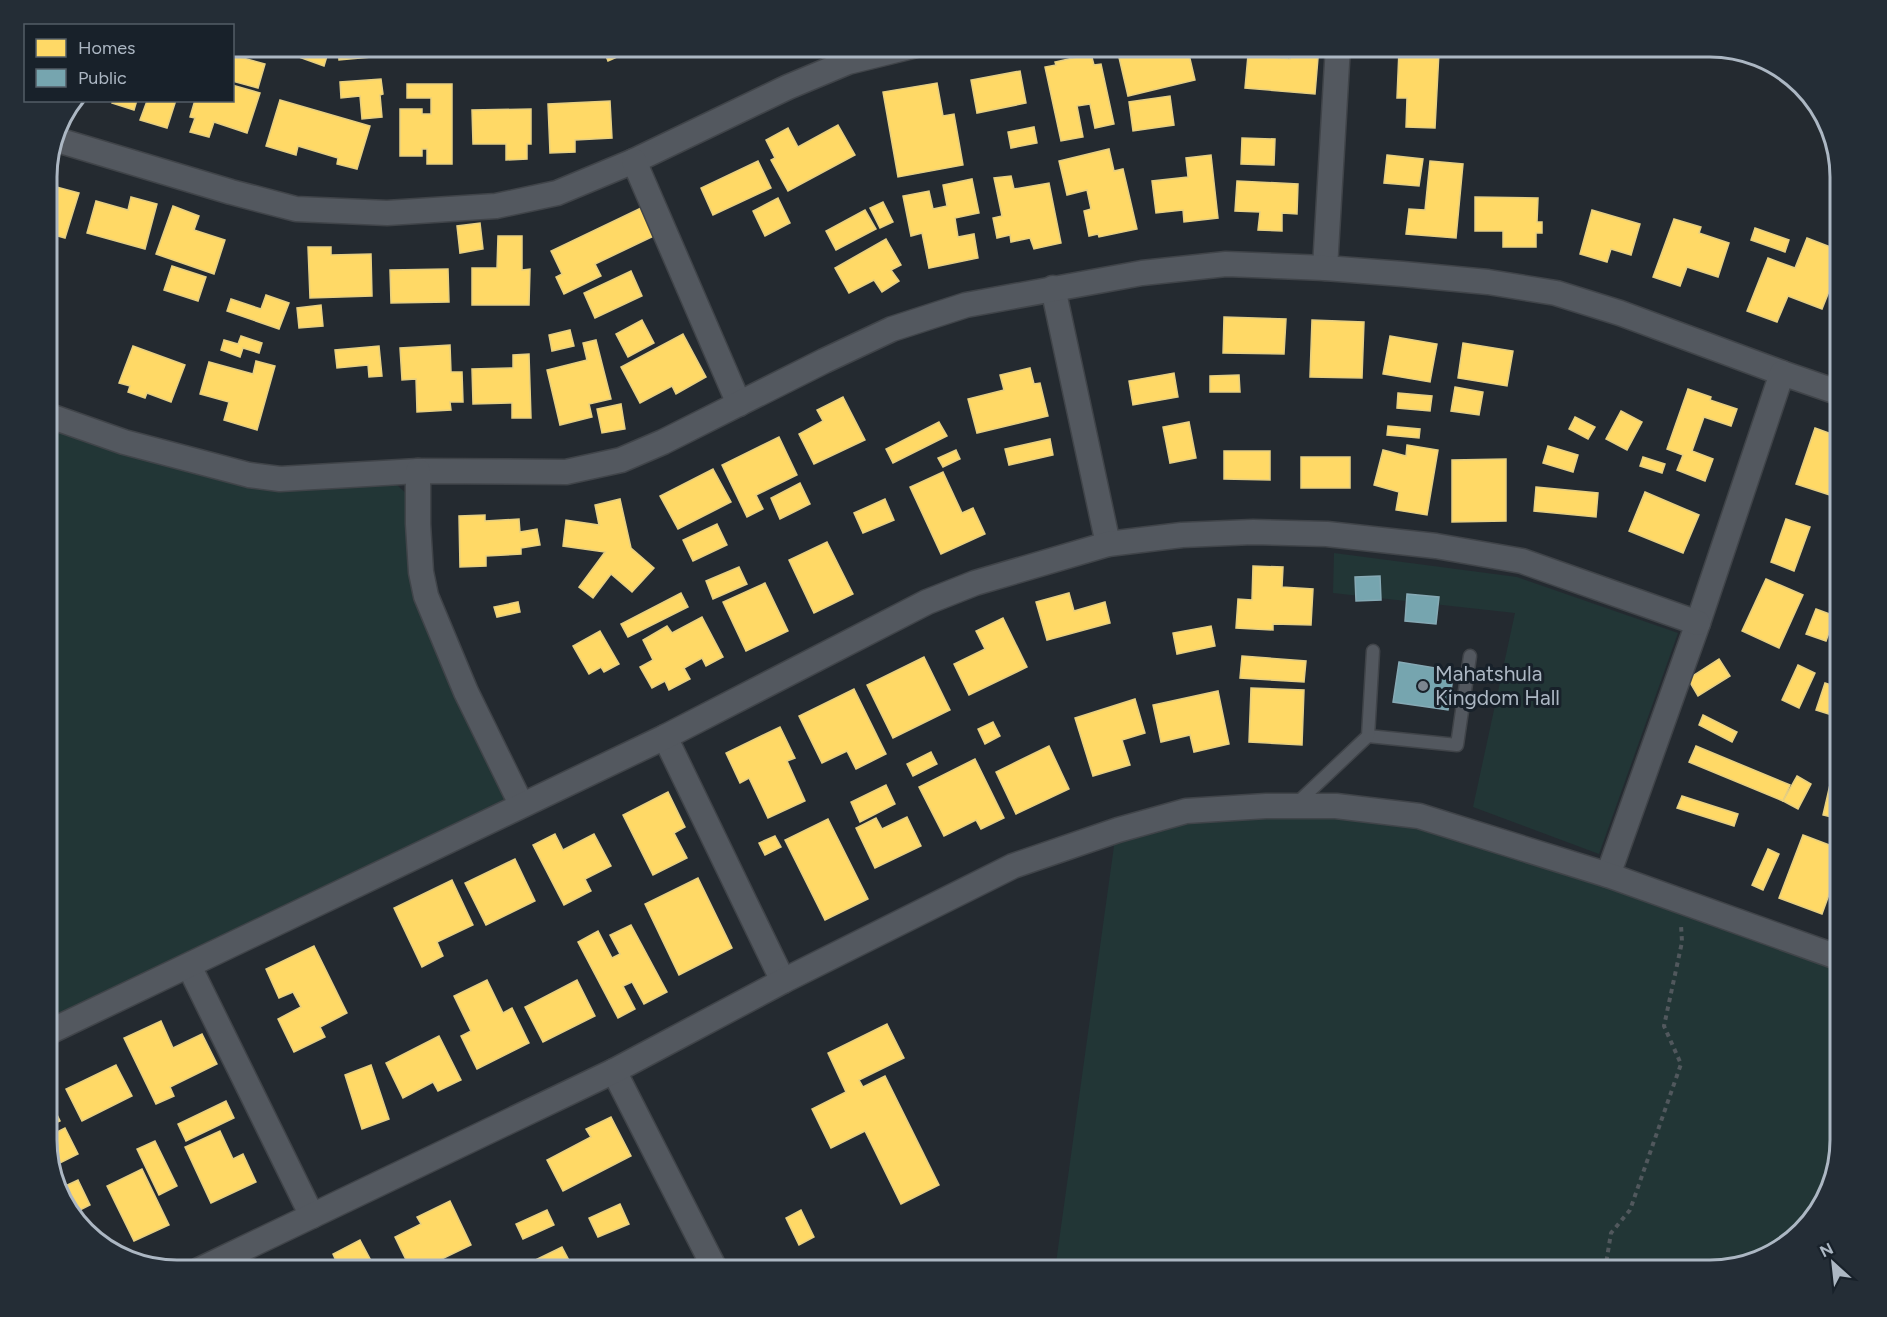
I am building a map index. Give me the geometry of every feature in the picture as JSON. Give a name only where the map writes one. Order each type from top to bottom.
[{"type":"street","points":[[62,142],[296,209],[387,213],[496,206],[557,193],[634,161],[788,87],[848,62],[868,57]]},
{"type":"street","points":[[1325,268],[1337,57]]},
{"type":"street","points":[[634,161],[739,404]]},
{"type":"street","points":[[57,419],[124,442],[249,475],[280,479],[418,471],[566,472],[621,460],[663,442],[892,329],[966,305],[1142,273],[1226,264],[1325,268],[1488,282],[1556,293],[1620,313],[1830,390]]},
{"type":"street","points":[[1053,288],[1108,544]]},
{"type":"street","points":[[1608,875],[1698,623],[1782,373]]},
{"type":"street","points":[[418,471],[421,572],[426,596],[465,692],[521,804]]},
{"type":"street","points":[[57,1028],[665,737],[927,602],[975,582],[1108,544],[1182,535],[1253,532],[1327,534],[1436,546],[1522,561],[1698,623]]},
{"type":"street","points":[[665,737],[783,981]]},
{"type":"street","points":[[220,1260],[614,1071],[783,981],[1013,866],[1118,830],[1186,812],[1266,806],[1336,806],[1419,816],[1608,875],[1830,954]]},
{"type":"street","points":[[189,966],[312,1216]]},
{"type":"street","points":[[614,1071],[709,1260]]},
{"type":"lane","points":[[1294,806],[1368,736],[1373,651]]},
{"type":"lane","points":[[1368,736],[1457,745],[1470,656]]},
{"type":"path","points":[[1607,1260],[1611,1233],[1630,1210],[1681,1064],[1664,1026],[1682,942],[1680,900]]},
{"type":"green space","points":[[57,426],[251,489],[390,479],[407,494],[417,598],[507,798],[57,1017]]},
{"type":"green space","points":[[1334,553],[1517,577],[1678,633],[1599,854],[1473,807],[1515,613],[1333,593]]},
{"type":"green space","points":[[1339,814],[1419,825],[1603,882],[1830,961],[1830,1148],[1824,1178],[1810,1207],[1777,1240],[1748,1254],[1718,1260],[1056,1260],[1115,839],[1186,820]]},
{"type":"building: Homes","points":[[234,57],[265,64],[258,88],[234,82]]},
{"type":"building: Homes","points":[[299,57],[327,57],[324,66]]},
{"type":"building: Homes","points":[[339,57],[371,57],[339,60]]},
{"type":"building: Homes","points":[[1078,57],[1092,57],[1094,65],[1101,64],[1114,124],[1095,128],[1090,104],[1077,106],[1083,137],[1061,141],[1045,67],[1056,65],[1055,62]]},
{"type":"building: Homes","points":[[1119,57],[1190,57],[1195,80],[1128,96]]},
{"type":"building: Homes","points":[[1248,57],[1290,59],[1290,57],[1318,57],[1315,94],[1245,88]]},
{"type":"building: Homes","points":[[1399,57],[1439,57],[1435,128],[1406,127],[1407,98],[1397,98]]},
{"type":"building: Homes","points":[[1020,71],[1026,103],[977,113],[971,80]]},
{"type":"building: Homes","points":[[381,79],[382,117],[362,119],[360,96],[341,98],[340,82]]},
{"type":"building: Homes","points":[[937,83],[943,116],[954,114],[963,165],[898,177],[883,92]]},
{"type":"building: Homes","points":[[407,84],[452,84],[452,164],[427,164],[427,149],[422,149],[422,156],[400,156],[400,109],[422,109],[422,114],[431,114],[431,98],[407,98]]},
{"type":"building: Homes","points":[[234,86],[260,93],[247,133],[214,122],[209,137],[190,132],[195,118],[190,117],[194,102],[234,102]]},
{"type":"building: Homes","points":[[1170,96],[1174,125],[1133,131],[1129,102]]},
{"type":"building: Homes","points":[[280,100],[370,126],[357,169],[337,164],[338,158],[298,146],[296,155],[266,146]]},
{"type":"building: Homes","points":[[610,101],[612,138],[575,140],[575,152],[550,153],[548,104]]},
{"type":"building: Homes","points":[[112,102],[136,102],[134,110]]},
{"type":"building: Homes","points":[[147,102],[175,102],[167,128],[140,120]]},
{"type":"building: Homes","points":[[531,109],[531,144],[527,144],[527,159],[506,160],[506,144],[473,144],[472,110]]},
{"type":"building: Homes","points":[[838,125],[855,155],[788,191],[771,160],[775,158],[766,140],[788,128],[798,147]]},
{"type":"building: Homes","points":[[1034,127],[1037,143],[1011,148],[1008,132]]},
{"type":"building: Homes","points":[[1242,138],[1275,139],[1274,165],[1241,164]]},
{"type":"building: Homes","points":[[1109,149],[1114,171],[1123,169],[1137,229],[1099,237],[1098,234],[1089,236],[1084,211],[1091,209],[1087,190],[1067,195],[1059,161]]},
{"type":"building: Homes","points":[[1211,155],[1218,218],[1184,222],[1183,210],[1156,213],[1152,181],[1188,177],[1186,158]]},
{"type":"building: Homes","points":[[1387,155],[1423,159],[1419,186],[1384,183]]},
{"type":"building: Homes","points":[[758,161],[771,188],[713,215],[701,188]]},
{"type":"building: Homes","points":[[1430,161],[1463,164],[1456,238],[1406,234],[1409,209],[1425,210]]},
{"type":"building: Homes","points":[[1011,176],[1014,189],[1049,183],[1061,243],[1034,249],[1030,238],[1011,242],[1010,235],[997,238],[993,218],[1002,216],[994,178]]},
{"type":"building: Homes","points":[[972,179],[979,213],[955,218],[958,237],[974,234],[978,258],[929,268],[922,233],[911,236],[903,196],[929,191],[933,209],[947,206],[943,185]]},
{"type":"building: Homes","points":[[1237,181],[1298,184],[1297,214],[1282,213],[1282,231],[1258,230],[1260,212],[1235,211]]},
{"type":"building: Homes","points":[[57,187],[79,193],[65,238],[57,236]]},
{"type":"building: Homes","points":[[131,197],[157,204],[145,249],[87,233],[96,201],[128,210]]},
{"type":"building: Homes","points":[[1475,197],[1538,198],[1537,222],[1542,222],[1542,233],[1536,233],[1536,247],[1503,247],[1503,231],[1475,231]]},
{"type":"building: Homes","points":[[778,198],[790,223],[765,236],[753,211]]},
{"type":"building: Homes","points":[[883,202],[893,222],[880,228],[870,208]]},
{"type":"building: Homes","points":[[173,206],[199,216],[194,230],[225,240],[214,274],[156,254]]},
{"type":"building: Homes","points":[[641,208],[654,236],[595,264],[601,276],[564,294],[556,277],[562,274],[551,251]]},
{"type":"building: Homes","points":[[865,210],[876,229],[836,250],[826,231]]},
{"type":"building: Homes","points":[[1592,210],[1640,224],[1631,255],[1611,249],[1607,262],[1580,254]]},
{"type":"building: Homes","points":[[1674,219],[1701,227],[1699,233],[1729,243],[1718,277],[1687,267],[1680,286],[1653,277]]},
{"type":"building: Homes","points":[[480,223],[483,249],[460,253],[457,226]]},
{"type":"building: Homes","points":[[1755,228],[1789,240],[1785,252],[1751,240]]},
{"type":"building: Homes","points":[[498,236],[522,236],[522,270],[530,269],[529,305],[472,305],[472,268],[497,268]]},
{"type":"building: Homes","points":[[1807,238],[1830,247],[1830,289],[1822,309],[1788,296],[1777,322],[1747,311],[1768,258],[1795,268]]},
{"type":"building: Homes","points":[[886,239],[901,265],[891,270],[899,281],[882,292],[874,280],[849,293],[835,268]]},
{"type":"building: Homes","points":[[308,247],[331,247],[331,255],[371,254],[372,296],[310,298]]},
{"type":"building: Homes","points":[[172,266],[206,277],[198,301],[164,290]]},
{"type":"building: Homes","points":[[448,269],[449,302],[391,303],[390,270]]},
{"type":"building: Homes","points":[[631,271],[642,296],[595,318],[584,293]]},
{"type":"building: Homes","points":[[266,295],[289,303],[279,329],[227,311],[231,299],[261,309]]},
{"type":"building: Homes","points":[[321,305],[323,326],[299,328],[297,308]]},
{"type":"building: Homes","points":[[1224,317],[1286,319],[1284,354],[1223,353]]},
{"type":"building: Homes","points":[[642,320],[654,343],[628,357],[616,334]]},
{"type":"building: Homes","points":[[1312,320],[1364,322],[1362,378],[1310,377]]},
{"type":"building: Homes","points":[[570,330],[574,346],[552,351],[549,335]]},
{"type":"building: Homes","points":[[683,334],[706,377],[676,394],[672,386],[640,403],[621,367]]},
{"type":"building: Homes","points":[[241,336],[262,343],[259,353],[243,348],[240,357],[221,350],[224,340],[238,344]]},
{"type":"building: Homes","points":[[1390,336],[1437,344],[1430,382],[1383,374]]},
{"type":"building: Homes","points":[[596,340],[611,399],[589,404],[592,417],[560,425],[547,370],[587,360],[583,343]]},
{"type":"building: Homes","points":[[1463,343],[1513,351],[1507,386],[1458,378]]},
{"type":"building: Homes","points":[[450,345],[451,372],[462,372],[463,402],[450,402],[451,410],[417,412],[416,379],[402,380],[400,348]]},
{"type":"building: Homes","points":[[133,346],[185,365],[171,402],[147,393],[145,398],[128,392],[130,386],[119,383]]},
{"type":"building: Homes","points":[[379,346],[382,376],[369,377],[368,365],[337,368],[335,350]]},
{"type":"building: Homes","points":[[529,354],[531,418],[512,418],[512,403],[473,404],[472,369],[513,368],[513,355]]},
{"type":"building: Homes","points":[[256,361],[275,366],[257,430],[224,420],[229,402],[200,394],[209,362],[253,374]]},
{"type":"building: Homes","points":[[1030,368],[1034,384],[1040,383],[1048,416],[977,433],[968,399],[1004,390],[1000,375]]},
{"type":"building: Homes","points":[[1174,373],[1178,397],[1133,405],[1129,381]]},
{"type":"building: Homes","points":[[1239,375],[1240,392],[1210,392],[1210,376]]},
{"type":"building: Homes","points":[[1455,387],[1483,392],[1479,415],[1451,411]]},
{"type":"building: Homes","points":[[1688,389],[1711,397],[1710,400],[1737,409],[1731,426],[1704,417],[1692,451],[1713,459],[1705,481],[1677,470],[1683,455],[1667,449]]},
{"type":"building: Homes","points":[[1398,393],[1432,396],[1430,411],[1397,408]]},
{"type":"building: Homes","points":[[843,397],[865,440],[814,464],[799,434],[823,421],[817,410]]},
{"type":"building: Homes","points":[[621,404],[625,429],[602,433],[597,409]]},
{"type":"building: Homes","points":[[1621,411],[1642,422],[1627,450],[1606,439]]},
{"type":"building: Homes","points":[[1575,417],[1595,427],[1588,439],[1569,429]]},
{"type":"building: Homes","points":[[939,422],[947,436],[893,463],[886,449]]},
{"type":"building: Homes","points":[[1189,422],[1196,458],[1170,463],[1163,427]]},
{"type":"building: Homes","points":[[1388,426],[1420,429],[1419,438],[1387,435]]},
{"type":"building: Homes","points":[[1815,428],[1830,433],[1830,495],[1796,484]]},
{"type":"building: Homes","points":[[779,437],[797,475],[756,495],[763,509],[747,517],[722,465]]},
{"type":"building: Homes","points":[[1050,439],[1053,455],[1009,465],[1005,449]]},
{"type":"building: Homes","points":[[1407,445],[1438,450],[1427,515],[1396,510],[1399,492],[1374,485],[1383,450],[1406,456]]},
{"type":"building: Homes","points":[[1548,446],[1578,455],[1573,472],[1543,463]]},
{"type":"building: Homes","points":[[956,450],[960,459],[943,467],[938,458]]},
{"type":"building: Homes","points":[[1224,451],[1270,451],[1270,480],[1224,479]]},
{"type":"building: Homes","points":[[1301,457],[1350,457],[1350,488],[1301,488]]},
{"type":"building: Homes","points":[[1643,457],[1665,464],[1662,473],[1640,466]]},
{"type":"building: Homes","points":[[1506,459],[1506,521],[1452,522],[1452,460]]},
{"type":"building: Homes","points":[[713,469],[731,502],[678,529],[660,496]]},
{"type":"building: Homes","points":[[943,472],[962,513],[973,508],[985,534],[941,554],[910,487]]},
{"type":"building: Homes","points":[[800,483],[810,504],[780,519],[771,498]]},
{"type":"building: Homes","points":[[1536,487],[1598,493],[1596,517],[1534,511]]},
{"type":"building: Homes","points":[[1645,492],[1699,515],[1683,553],[1629,531]]},
{"type":"building: Homes","points":[[620,499],[631,548],[654,568],[632,592],[611,574],[593,598],[579,587],[605,552],[563,546],[566,520],[599,525],[595,505]]},
{"type":"building: Homes","points":[[885,499],[894,520],[863,533],[854,513]]},
{"type":"building: Homes","points":[[485,515],[485,521],[519,519],[520,532],[537,529],[540,545],[521,548],[521,554],[486,556],[486,566],[460,567],[459,516]]},
{"type":"building: Homes","points":[[1786,519],[1810,527],[1794,571],[1771,562]]},
{"type":"building: Homes","points":[[717,524],[727,545],[693,561],[683,540]]},
{"type":"building: Homes","points":[[827,542],[853,594],[814,613],[789,560]]},
{"type":"building: Homes","points":[[1253,566],[1283,567],[1282,587],[1313,589],[1311,625],[1273,624],[1273,630],[1236,628],[1238,599],[1252,600]]},
{"type":"building: Homes","points":[[739,567],[747,584],[713,599],[706,581]]},
{"type":"building: Homes","points":[[1766,579],[1803,595],[1779,648],[1742,631]]},
{"type":"building: Homes","points":[[765,583],[788,631],[746,651],[723,602]]},
{"type":"building: Homes","points":[[681,593],[688,607],[628,637],[621,624]]},
{"type":"building: Homes","points":[[1069,593],[1074,611],[1105,602],[1110,623],[1047,640],[1036,602]]},
{"type":"building: Homes","points":[[518,602],[520,612],[497,617],[494,607]]},
{"type":"building: Homes","points":[[1816,609],[1830,614],[1830,630],[1826,641],[1806,634]]},
{"type":"building: Homes","points":[[702,617],[723,657],[706,666],[702,658],[684,668],[690,679],[669,690],[665,681],[652,688],[640,667],[653,660],[643,640],[667,626],[672,633]]},
{"type":"building: Homes","points":[[1003,618],[1027,667],[969,695],[954,664],[985,649],[976,631]]},
{"type":"building: Homes","points":[[1211,626],[1215,646],[1177,654],[1173,633]]},
{"type":"building: Homes","points":[[600,631],[619,664],[604,672],[601,667],[589,674],[573,646]]},
{"type":"building: Homes","points":[[1242,656],[1306,661],[1304,682],[1240,678]]},
{"type":"building: Homes","points":[[924,657],[950,710],[893,738],[867,685]]},
{"type":"building: Homes","points":[[1719,659],[1730,676],[1698,696],[1688,679]]},
{"type":"building: Homes","points":[[1798,665],[1815,673],[1799,708],[1782,700]]},
{"type":"building: Homes","points":[[1825,683],[1830,685],[1830,714],[1816,710]]},
{"type":"building: Homes","points":[[1251,688],[1304,690],[1302,745],[1249,742]]},
{"type":"building: Homes","points":[[854,689],[886,754],[856,769],[847,751],[822,763],[799,716]]},
{"type":"building: Homes","points":[[1218,691],[1229,744],[1194,752],[1190,735],[1161,742],[1153,705]]},
{"type":"building: Homes","points":[[1135,699],[1145,733],[1122,740],[1130,765],[1093,776],[1075,718]]},
{"type":"building: Homes","points":[[1703,715],[1737,732],[1732,742],[1699,725]]},
{"type":"building: Homes","points":[[993,722],[1000,736],[985,744],[978,729]]},
{"type":"building: Homes","points":[[780,727],[795,758],[787,761],[805,801],[768,818],[749,778],[740,783],[726,753]]},
{"type":"building: Homes","points":[[1049,746],[1069,789],[1016,814],[996,772]]},
{"type":"building: Homes","points":[[1696,746],[1790,785],[1783,801],[1689,762]]},
{"type":"building: Homes","points":[[931,752],[937,764],[913,776],[907,764]]},
{"type":"building: Homes","points":[[975,759],[1004,818],[981,829],[976,820],[944,836],[919,787]]},
{"type":"building: Homes","points":[[1797,776],[1811,784],[1798,809],[1783,801]]},
{"type":"building: Homes","points":[[886,785],[895,804],[860,822],[851,802]]},
{"type":"building: Homes","points":[[1830,785],[1830,817],[1823,815]]},
{"type":"building: Homes","points":[[668,792],[685,827],[674,833],[687,858],[653,875],[623,815]]},
{"type":"building: Homes","points":[[1682,796],[1738,814],[1734,826],[1677,808]]},
{"type":"building: Homes","points":[[907,817],[921,846],[875,868],[856,828],[876,818],[882,829]]},
{"type":"building: Homes","points":[[828,819],[868,899],[825,920],[785,840]]},
{"type":"building: Homes","points":[[555,834],[563,850],[594,834],[611,866],[585,879],[591,891],[564,905],[533,845]]},
{"type":"building: Homes","points":[[1803,835],[1830,845],[1830,892],[1822,914],[1779,898]]},
{"type":"building: Homes","points":[[775,836],[781,847],[765,855],[759,843]]},
{"type":"building: Homes","points":[[1768,849],[1779,854],[1763,890],[1752,885]]},
{"type":"building: Homes","points":[[515,859],[535,901],[486,925],[465,883]]},
{"type":"building: Homes","points":[[698,878],[732,948],[679,975],[645,904]]},
{"type":"building: Homes","points":[[452,880],[473,925],[437,942],[443,956],[422,967],[394,908]]},
{"type":"building: Homes","points":[[631,925],[667,992],[644,1004],[632,982],[623,986],[635,1009],[618,1018],[578,942],[598,931],[612,958],[620,954],[610,935]]},
{"type":"building: Homes","points":[[314,946],[347,1013],[320,1027],[325,1037],[294,1052],[278,1019],[301,1007],[293,992],[279,998],[266,969]]},
{"type":"building: Homes","points":[[487,980],[503,1013],[512,1008],[529,1043],[477,1069],[461,1036],[471,1031],[454,996]]},
{"type":"building: Homes","points":[[577,980],[595,1016],[543,1042],[525,1007]]},
{"type":"building: Homes","points":[[161,1021],[173,1048],[202,1034],[217,1064],[170,1087],[174,1096],[156,1104],[124,1038]]},
{"type":"building: Homes","points":[[887,1024],[904,1058],[859,1080],[863,1087],[885,1076],[939,1185],[901,1204],[865,1131],[831,1148],[812,1109],[846,1092],[828,1053]]},
{"type":"building: Homes","points":[[439,1036],[461,1080],[438,1091],[433,1082],[403,1098],[386,1063]]},
{"type":"building: Homes","points":[[116,1065],[132,1096],[82,1121],[66,1089]]},
{"type":"building: Homes","points":[[371,1065],[389,1119],[362,1129],[345,1075]]},
{"type":"building: Homes","points":[[226,1101],[234,1118],[186,1141],[178,1124]]},
{"type":"building: Homes","points":[[611,1117],[631,1156],[563,1191],[547,1160],[591,1137],[586,1129]]},
{"type":"building: Homes","points":[[65,1128],[78,1154],[59,1163],[57,1148],[57,1132]]},
{"type":"building: Homes","points":[[220,1131],[233,1159],[243,1154],[256,1182],[211,1203],[185,1147]]},
{"type":"building: Homes","points":[[155,1141],[177,1186],[159,1195],[137,1149]]},
{"type":"building: Homes","points":[[142,1169],[169,1225],[134,1241],[107,1186]]},
{"type":"building: Homes","points":[[78,1180],[90,1205],[80,1210],[66,1186]]},
{"type":"building: Homes","points":[[450,1201],[471,1245],[440,1260],[406,1260],[395,1237],[421,1224],[417,1217]]},
{"type":"building: Homes","points":[[620,1204],[629,1224],[598,1237],[589,1218]]},
{"type":"building: Homes","points":[[547,1210],[554,1225],[523,1239],[516,1224]]},
{"type":"building: Homes","points":[[801,1210],[814,1237],[799,1245],[786,1218]]},
{"type":"building: Homes","points":[[360,1240],[371,1260],[336,1260],[333,1254]]},
{"type":"building: Homes","points":[[562,1247],[569,1260],[535,1260]]},
{"type":"building: Public","points":[[1380,576],[1381,600],[1356,601],[1355,577]]},
{"type":"building: Public","points":[[1407,594],[1439,597],[1436,624],[1405,621]]},
{"type":"building: Public","name":"Mahatshula Kingdom Hall","points":[[1399,662],[1454,671],[1448,710],[1393,702]]},
{"type":"place","name":"Mahatshula Kingdom Hall","points":[[1423,686]]}]
